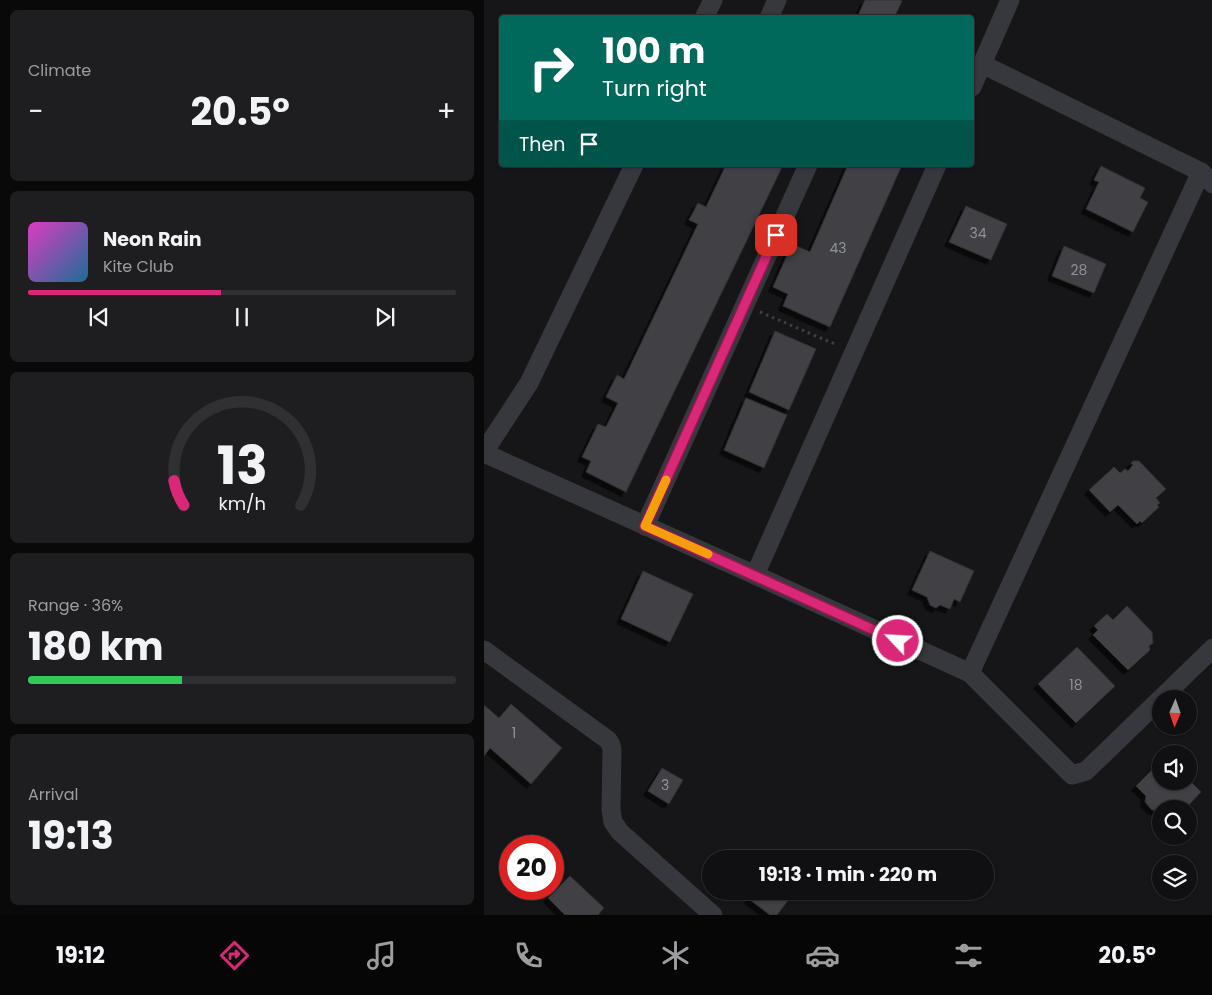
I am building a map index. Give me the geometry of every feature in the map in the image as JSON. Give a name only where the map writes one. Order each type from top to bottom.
[{"type":"street","points":[[706,15],[713,0]]},
{"type":"street","points":[[770,15],[777,0]]},
{"type":"street","points":[[974,82],[1010,0]]},
{"type":"street","points":[[970,674],[1207,178],[982,64]]},
{"type":"street","points":[[633,167],[529,383],[484,452],[970,674],[1072,775],[1086,771],[1212,648]]},
{"type":"street","points":[[645,526],[807,167]]},
{"type":"street","points":[[755,575],[936,167]]},
{"type":"street","points":[[484,650],[608,740],[612,750],[611,810],[613,822],[620,832],[713,915]]},
{"type":"path","points":[[745,305],[854,352]]},
{"type":"building","points":[[865,0],[902,1],[895,15],[858,15]]},
{"type":"building","points":[[1101,166],[1145,188],[1140,198],[1148,202],[1133,232],[1086,209],[1099,182],[1094,180]]},
{"type":"building","points":[[725,167],[782,167],[626,492],[586,472],[591,461],[582,457],[598,424],[606,427],[618,403],[606,397],[617,375],[624,379],[698,224],[689,220],[698,203],[706,207]]},
{"type":"building","points":[[847,167],[901,167],[830,327],[783,306],[788,294],[773,287],[792,244],[810,252]]},
{"type":"building","points":[[966,206],[1007,224],[991,260],[949,242]]},
{"type":"building","points":[[1064,246],[1106,264],[1094,293],[1052,276]]},
{"type":"building","points":[[775,331],[816,349],[789,410],[749,392]]},
{"type":"building","points":[[746,398],[787,415],[764,468],[724,450]]},
{"type":"building","points":[[1139,461],[1166,489],[1156,498],[1160,503],[1157,505],[1159,507],[1142,523],[1140,521],[1137,524],[1118,505],[1110,512],[1089,490],[1114,467],[1120,473],[1125,469],[1128,471],[1133,465],[1131,463]]},
{"type":"building","points":[[930,551],[974,571],[960,602],[954,599],[950,609],[940,605],[936,608],[930,605],[927,597],[912,590]]},
{"type":"building","points":[[643,571],[693,594],[670,642],[621,619]]},
{"type":"building","points":[[1127,606],[1152,632],[1153,643],[1149,646],[1150,650],[1128,670],[1093,635],[1098,630],[1094,626],[1107,614],[1113,620]]},
{"type":"building","points":[[1077,647],[1115,686],[1076,723],[1038,684]]},
{"type":"building","points":[[511,704],[562,748],[531,784],[490,748],[484,756],[484,705],[499,718]]},
{"type":"building","points":[[662,768],[683,780],[669,804],[648,791]]},
{"type":"building","points":[[1152,770],[1152,790],[1197,790],[1197,788],[1201,792],[1193,800],[1152,800],[1152,810],[1145,802],[1146,796],[1136,786]]},
{"type":"building","points":[[570,876],[604,908],[598,915],[565,915],[550,900],[564,900],[564,882]]},
{"type":"building","points":[[750,900],[788,900],[777,915],[770,915]]},
{"type":"slow traffic","points":[[666,480],[645,526],[708,554]]},
{"type":"route","points":[[776,235],[645,526],[898,641]]}]
